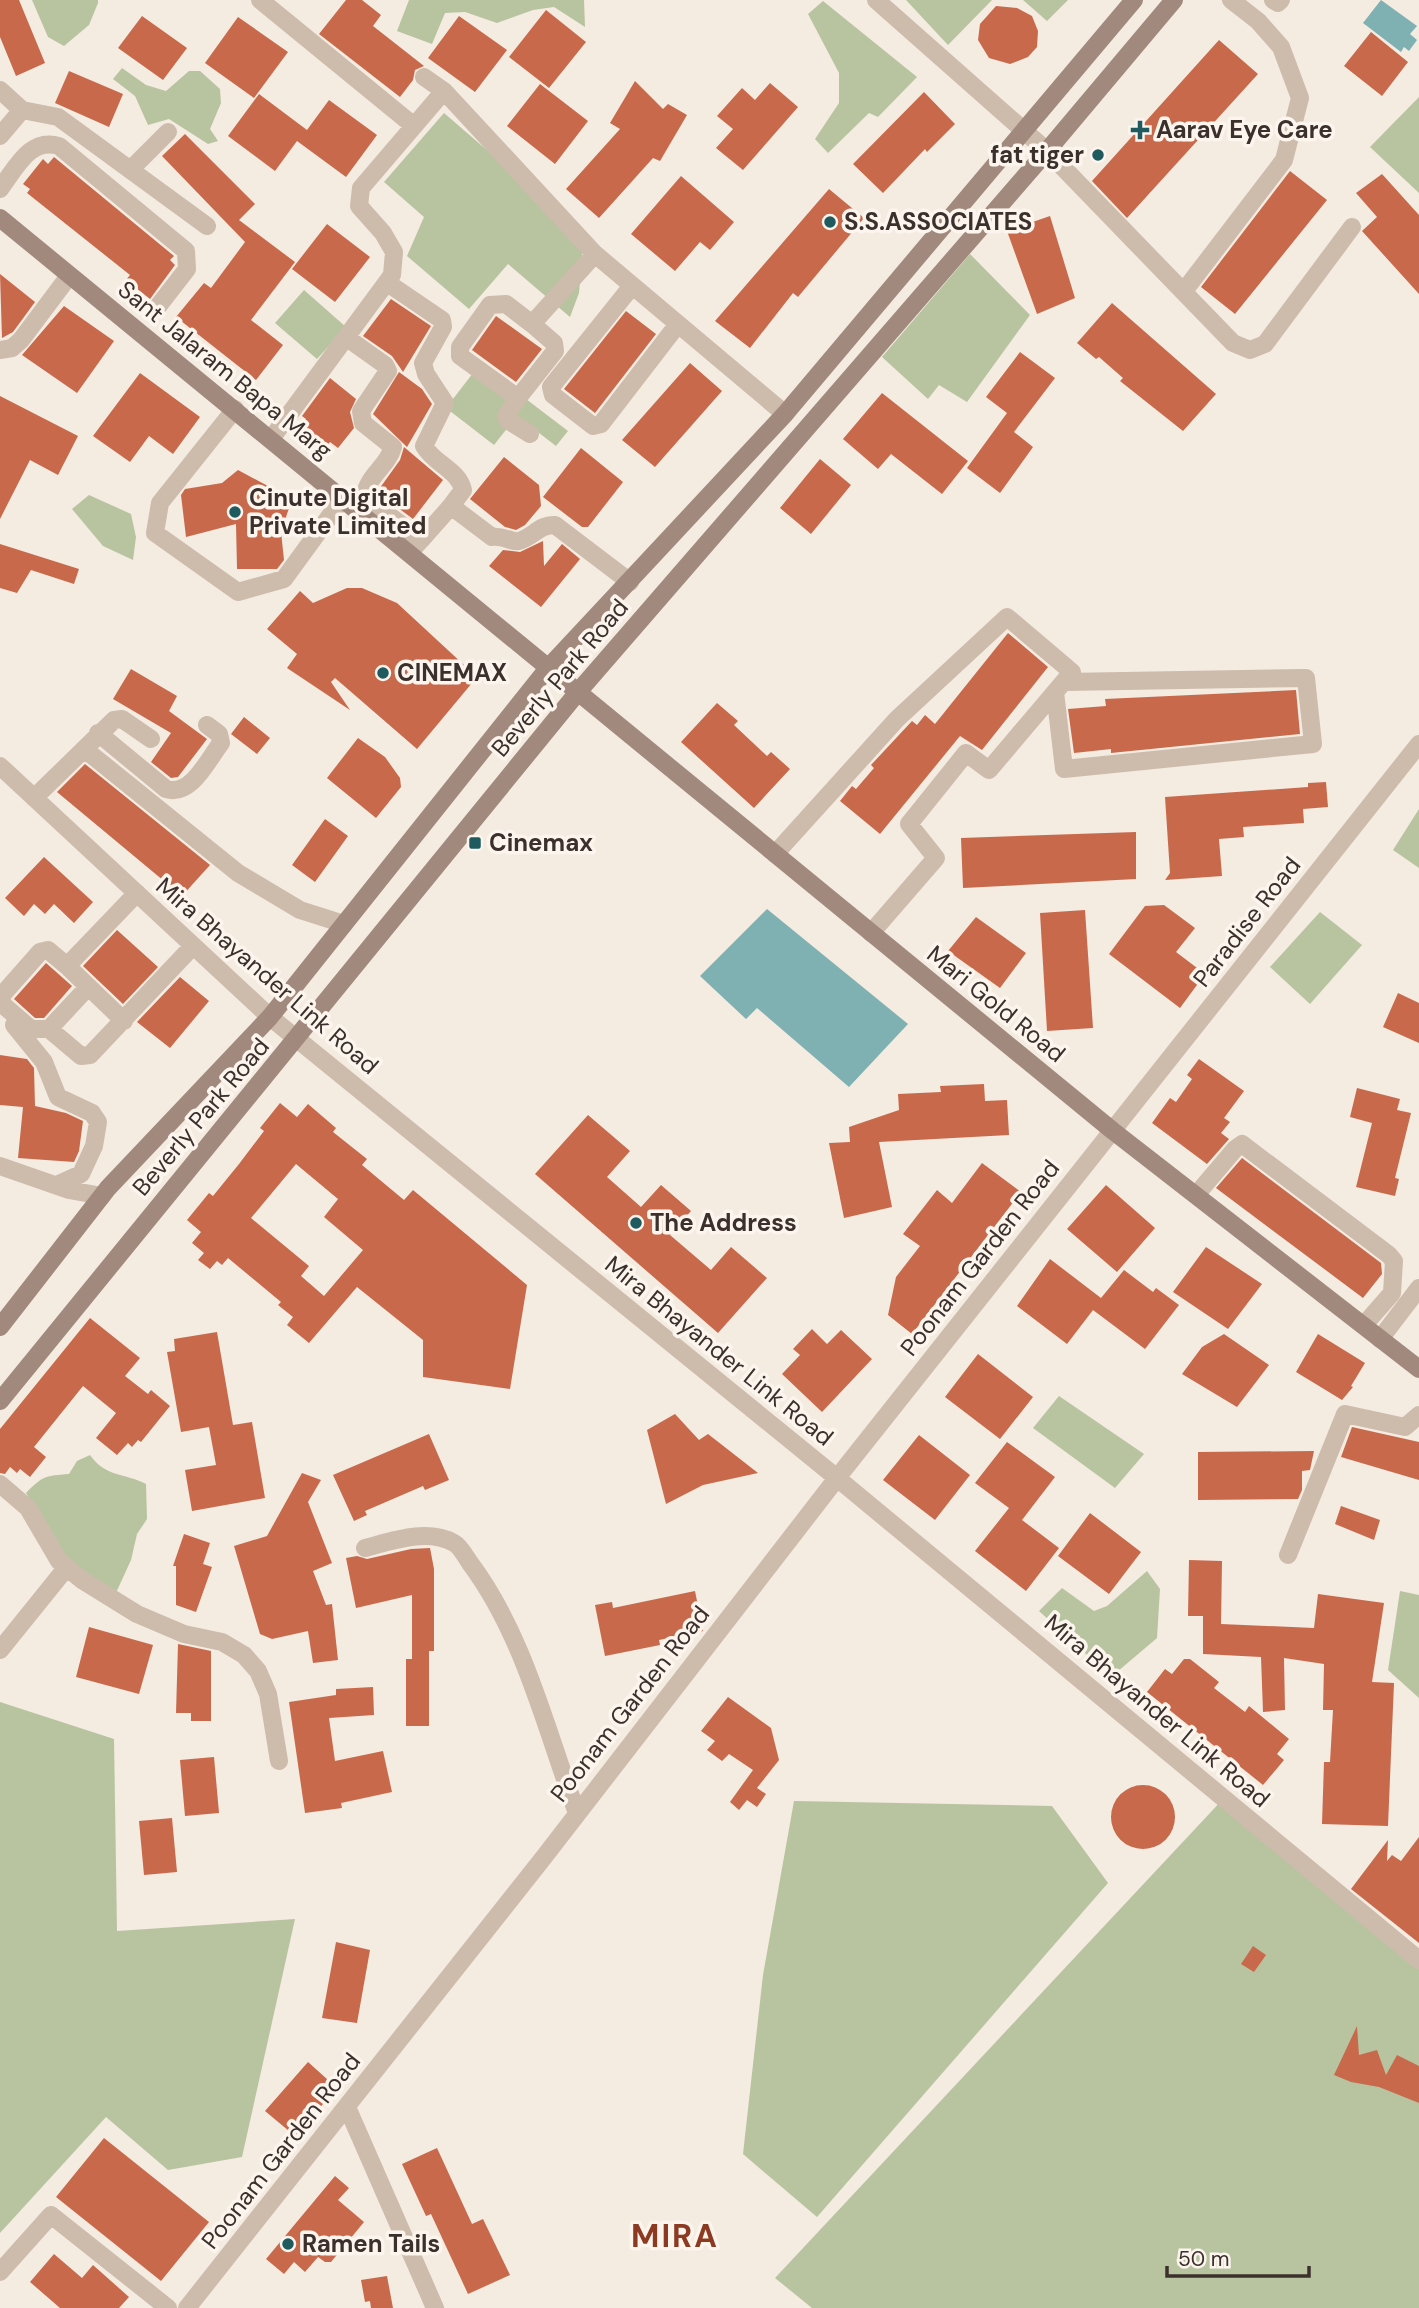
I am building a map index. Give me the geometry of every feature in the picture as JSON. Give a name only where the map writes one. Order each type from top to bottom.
[{"type":"main road","name":"Beverly Park Road","points":[[0,1327],[102,1196],[270,1017],[548,668],[785,414],[1023,128],[1134,0]]},
{"type":"main road","name":"Beverly Park Road","points":[[0,1401],[298,1040],[578,692],[1047,151],[1172,1]]},
{"type":"main road","name":"Sant Jalaram Bapa Marg","points":[[0,218],[342,498],[415,546],[548,668]]},
{"type":"main road","name":"Mari Gold Road","points":[[548,668],[1113,1131],[1419,1369]]},
{"type":"street","points":[[260,0],[414,125]]},
{"type":"street","points":[[876,0],[1023,128],[1233,342],[1250,350],[1265,344],[1352,227]]},
{"type":"street","points":[[1184,291],[1284,160],[1300,98],[1281,47],[1258,21],[1231,0]]},
{"type":"street","points":[[1273,0],[1278,3],[1281,0]]},
{"type":"street","points":[[424,77],[444,91],[595,254],[785,414]]},
{"type":"street","points":[[0,90],[22,110],[58,117],[207,226]]},
{"type":"street","points":[[271,439],[392,286],[394,252],[383,233],[359,206],[361,188],[444,91]]},
{"type":"street","points":[[0,136],[22,110]]},
{"type":"street","points":[[130,170],[168,132]]},
{"type":"street","points":[[0,189],[35,145],[46,142],[59,146],[186,251],[187,269],[156,309]]},
{"type":"street","points":[[532,324],[595,254]]},
{"type":"street","points":[[0,350],[12,348],[20,340],[69,276]]},
{"type":"street","points":[[351,341],[385,365],[388,371],[361,411],[363,423],[393,447],[391,455],[365,489],[365,497],[415,546],[463,490],[460,479],[429,455],[424,446],[444,403],[426,374],[423,363],[443,327],[442,320],[392,286]]},
{"type":"street","points":[[632,286],[551,387],[553,395],[593,426],[601,424],[678,324]]},
{"type":"street","points":[[518,398],[460,356],[460,347],[490,305],[506,304],[554,343],[555,351],[506,416],[509,421],[530,434]]},
{"type":"street","points":[[235,409],[160,503],[155,533],[238,592],[284,579],[342,498]]},
{"type":"street","points":[[451,506],[492,537],[501,536],[513,541],[520,541],[542,525],[555,525],[630,582]]},
{"type":"street","points":[[775,854],[897,719],[1007,617],[1072,672],[989,770],[966,753],[909,824],[936,858],[871,933]]},
{"type":"street","points":[[1306,678],[1313,744],[1064,769],[1059,687],[1306,678]]},
{"type":"street","points":[[34,798],[114,719],[122,719],[151,739]]},
{"type":"street","points":[[98,733],[166,789],[177,793],[186,789],[221,743],[219,734],[207,725]]},
{"type":"street","name":"Paradise Road","points":[[1113,1131],[1419,744]]},
{"type":"street","points":[[88,752],[238,873],[300,910],[344,924]]},
{"type":"street","name":"Mira Bhayander Link Road","points":[[0,766],[270,1017],[837,1478],[1419,1960]]},
{"type":"street","points":[[67,966],[137,894]]},
{"type":"street","points":[[124,1021],[48,950],[40,952],[2,995],[2,1004],[32,1029],[49,1029],[81,1056],[90,1055],[124,1021],[193,946]]},
{"type":"street","points":[[49,1029],[88,988]]},
{"type":"street","points":[[0,1012],[44,1062],[58,1097],[92,1113],[98,1122],[94,1146],[81,1174],[59,1184]]},
{"type":"street","name":"Poonam Garden Road","points":[[187,2308],[837,1478],[1113,1131]]},
{"type":"street","points":[[1196,1195],[1242,1144],[1389,1255],[1394,1261],[1392,1293],[1364,1325]]},
{"type":"street","points":[[0,1166],[59,1184],[69,1190],[102,1196]]},
{"type":"street","points":[[1380,1339],[1419,1288]]},
{"type":"street","points":[[1288,1555],[1345,1414],[1405,1427],[1419,1415]]},
{"type":"street","points":[[0,1484],[28,1508],[59,1560],[67,1567],[137,1614],[184,1634],[222,1642],[243,1656],[258,1671],[268,1694],[278,1761]]},
{"type":"street","points":[[365,1548],[406,1537],[435,1537],[455,1543],[480,1576],[511,1632],[576,1813]]},
{"type":"street","points":[[0,1650],[67,1567]]},
{"type":"street","points":[[347,2107],[435,2308]]},
{"type":"street","points":[[0,2272],[51,2215],[168,2308]]},
{"type":"green space","points":[[32,0],[98,0],[98,3],[89,25],[64,46],[48,37]]},
{"type":"green space","points":[[409,0],[584,0],[585,27],[554,7],[533,10],[497,23],[465,12],[445,13],[432,44],[397,31]]},
{"type":"green space","points":[[906,0],[992,0],[948,45]]},
{"type":"green space","points":[[1023,0],[1068,0],[1047,21]]},
{"type":"green space","points":[[823,1],[917,77],[878,117],[869,113],[828,153],[815,139],[839,103],[839,73],[808,14]]},
{"type":"green space","points":[[122,68],[146,85],[166,91],[189,71],[200,71],[220,89],[221,103],[210,129],[218,141],[208,144],[169,119],[148,125],[135,96],[113,79]]},
{"type":"green space","points":[[1419,97],[1419,193],[1370,147]]},
{"type":"green space","points":[[444,113],[584,234],[579,293],[570,317],[508,264],[469,309],[407,256],[424,217],[384,182]]},
{"type":"green space","points":[[970,254],[1030,315],[967,402],[939,385],[928,399],[882,357]]},
{"type":"green space","points":[[304,290],[346,327],[317,359],[275,323]]},
{"type":"green space","points":[[480,364],[568,431],[556,446],[517,416],[494,445],[446,408]]},
{"type":"green space","points":[[89,495],[131,514],[136,537],[133,560],[103,546],[72,509]]},
{"type":"green space","points":[[1419,809],[1419,868],[1393,850]]},
{"type":"green space","points":[[1320,912],[1362,945],[1310,1004],[1270,967]]},
{"type":"green space","points":[[1059,1396],[1144,1454],[1115,1488],[1033,1428]]},
{"type":"green space","points":[[90,1455],[109,1471],[146,1484],[147,1519],[137,1534],[131,1560],[115,1595],[69,1562],[26,1493],[45,1478],[69,1474],[77,1461]]},
{"type":"green space","points":[[1147,1571],[1160,1589],[1157,1638],[1111,1677],[1039,1611],[1062,1588],[1094,1611],[1107,1606]]},
{"type":"green space","points":[[1400,1591],[1419,1595],[1419,1698],[1388,1670]]},
{"type":"green space","points":[[0,1702],[114,1739],[117,1931],[295,1919],[242,2157],[168,2170],[106,2117],[0,2233]]},
{"type":"green space","points":[[1224,1798],[1419,1960],[1419,2308],[812,2308],[775,2278]]},
{"type":"green space","points":[[794,1801],[1052,1806],[1108,1883],[817,2217],[743,2154],[763,1975]]},
{"type":"water","points":[[1381,0],[1417,26],[1410,34],[1417,40],[1409,51],[1404,47],[1401,52],[1363,23]]},
{"type":"water","points":[[767,909],[908,1024],[849,1087],[757,1008],[746,1019],[700,976]]},
{"type":"building","points":[[0,0],[19,0],[45,63],[16,76],[0,37]]},
{"type":"building","points":[[346,0],[362,0],[381,15],[373,26],[424,66],[415,70],[413,80],[400,97],[319,34]]},
{"type":"building","points":[[996,6],[1017,8],[1032,16],[1038,31],[1037,47],[1028,57],[1010,64],[989,58],[978,40],[980,24]]},
{"type":"building","points":[[546,10],[586,42],[549,88],[509,57]]},
{"type":"building","points":[[142,16],[187,48],[163,80],[118,48]]},
{"type":"building","points":[[459,16],[507,50],[475,92],[428,58]]},
{"type":"building","points":[[238,17],[288,52],[254,98],[205,63]]},
{"type":"building","points":[[1371,32],[1408,62],[1382,96],[1344,66]]},
{"type":"building","points":[[1219,40],[1258,74],[1127,218],[1092,181]]},
{"type":"building","points":[[69,71],[123,94],[109,127],[55,103]]},
{"type":"building","points":[[635,81],[663,109],[668,104],[687,115],[660,161],[653,158],[599,218],[566,189],[620,129],[610,123]]},
{"type":"building","points":[[770,83],[798,107],[743,170],[716,148],[733,129],[717,116],[742,88],[755,100]]},
{"type":"building","points":[[540,84],[588,121],[555,164],[507,126]]},
{"type":"building","points":[[924,92],[955,124],[927,152],[925,149],[883,193],[853,164]]},
{"type":"building","points":[[259,94],[307,130],[329,100],[377,135],[346,177],[297,141],[275,171],[228,136]]},
{"type":"building","points":[[185,134],[255,204],[239,220],[295,262],[251,320],[283,345],[256,380],[176,317],[204,283],[211,288],[245,242],[162,156]]},
{"type":"building","points":[[54,157],[174,256],[170,260],[175,265],[150,299],[126,280],[130,275],[27,193],[30,189],[23,184],[43,159],[48,164]]},
{"type":"building","points":[[1290,171],[1327,200],[1235,314],[1201,287]]},
{"type":"building","points":[[1382,174],[1419,215],[1419,294],[1362,231],[1377,217],[1356,193]]},
{"type":"building","points":[[681,176],[734,222],[710,250],[700,242],[675,271],[631,234]]},
{"type":"building","points":[[829,189],[864,218],[798,297],[793,293],[750,348],[715,321]]},
{"type":"building","points":[[1050,216],[1075,298],[1037,314],[1007,231]]},
{"type":"building","points":[[327,224],[370,257],[335,302],[292,269]]},
{"type":"building","points":[[0,274],[35,302],[13,332],[2,338]]},
{"type":"building","points":[[391,299],[431,326],[403,372],[392,356],[363,336]]},
{"type":"building","points":[[1112,303],[1216,394],[1183,431],[1120,381],[1123,378],[1099,357],[1096,359],[1077,343]]},
{"type":"building","points":[[64,306],[114,341],[77,393],[22,355]]},
{"type":"building","points":[[626,311],[656,334],[595,413],[564,389]]},
{"type":"building","points":[[496,316],[542,349],[516,382],[472,350]]},
{"type":"building","points":[[1020,352],[1055,378],[1014,432],[1033,447],[1000,493],[967,468],[1007,413],[986,397]]},
{"type":"building","points":[[690,363],[722,391],[655,467],[622,440]]},
{"type":"building","points":[[399,372],[422,389],[432,404],[407,447],[373,414]]},
{"type":"building","points":[[140,373],[200,417],[173,454],[149,436],[130,462],[93,436]]},
{"type":"building","points":[[330,378],[356,399],[350,412],[354,428],[338,448],[330,442],[322,452],[296,431],[306,419],[302,416]]},
{"type":"building","points":[[882,393],[968,461],[942,494],[891,454],[878,469],[843,439]]},
{"type":"building","points":[[0,396],[78,436],[58,475],[30,460],[0,519]]},
{"type":"building","points":[[404,447],[443,480],[413,519],[377,492],[400,460]]},
{"type":"building","points":[[581,448],[623,482],[588,527],[582,527],[543,497]]},
{"type":"building","points":[[504,457],[539,485],[541,506],[525,525],[516,530],[505,527],[470,499]]},
{"type":"building","points":[[820,459],[851,485],[811,534],[780,508]]},
{"type":"building","name":"Cinute Digital Private Limited","points":[[238,470],[292,499],[281,532],[284,560],[277,569],[237,569],[236,524],[186,537],[181,495],[185,489],[222,483]]},
{"type":"building","points":[[543,541],[544,566],[562,544],[580,559],[541,607],[489,566],[503,550],[520,552]]},
{"type":"building","points":[[0,544],[79,569],[74,584],[31,570],[17,593],[0,588]]},
{"type":"building","name":"CINEMAX","points":[[347,588],[362,588],[397,603],[477,677],[417,749],[335,678],[331,682],[350,710],[287,668],[297,654],[267,629],[300,591],[313,603]]},
{"type":"building","points":[[1008,633],[1048,667],[982,750],[960,736],[880,834],[840,801],[852,786],[856,789],[874,768],[871,765],[912,721],[917,725],[925,715],[935,724]]},
{"type":"building","points":[[131,669],[177,696],[169,711],[207,739],[178,777],[171,778],[151,762],[171,733],[113,699]]},
{"type":"building","points":[[1296,690],[1300,734],[1111,753],[1111,749],[1074,753],[1068,709],[1106,706],[1105,699]]},
{"type":"building","points":[[717,703],[738,721],[734,725],[767,756],[771,752],[790,769],[754,808],[681,742]]},
{"type":"building","points":[[244,717],[270,738],[257,754],[231,734]]},
{"type":"building","points":[[358,738],[385,757],[400,778],[401,787],[376,818],[327,778]]},
{"type":"building","points":[[85,764],[210,865],[182,896],[57,792]]},
{"type":"building","points":[[1326,782],[1328,807],[1303,809],[1304,823],[1243,827],[1244,837],[1219,839],[1222,876],[1165,880],[1170,873],[1165,797],[1308,787],[1308,783]]},
{"type":"building","points":[[325,819],[348,836],[315,882],[292,865]]},
{"type":"building","points":[[1136,832],[1136,879],[963,888],[961,838]]},
{"type":"building","points":[[44,857],[93,902],[74,923],[54,904],[45,914],[34,904],[24,916],[5,898]]},
{"type":"building","points":[[1164,905],[1195,928],[1176,952],[1205,974],[1180,1008],[1109,954],[1145,906]]},
{"type":"building","points":[[1085,910],[1093,1028],[1047,1031],[1040,913]]},
{"type":"building","points":[[976,917],[1026,953],[1000,988],[948,951]]},
{"type":"building","points":[[117,930],[158,967],[123,1004],[83,966]]},
{"type":"building","points":[[46,963],[72,986],[44,1018],[35,1018],[14,999]]},
{"type":"building","points":[[180,977],[209,1001],[170,1048],[137,1022]]},
{"type":"building","points":[[1398,993],[1419,1003],[1419,1043],[1383,1027]]},
{"type":"building","points":[[0,1055],[27,1059],[34,1068],[35,1106],[66,1113],[83,1121],[79,1151],[74,1162],[18,1158],[23,1107],[0,1105]]},
{"type":"building","points":[[1199,1059],[1244,1091],[1224,1118],[1230,1122],[1221,1133],[1229,1139],[1207,1164],[1152,1123],[1170,1098],[1176,1102],[1192,1079],[1187,1075]]},
{"type":"building","points":[[984,1084],[985,1101],[1007,1100],[1009,1135],[879,1142],[892,1207],[844,1218],[829,1143],[850,1142],[849,1127],[899,1110],[898,1094],[941,1092],[940,1086]]},
{"type":"building","points":[[1357,1088],[1400,1099],[1397,1110],[1411,1113],[1395,1178],[1399,1179],[1395,1196],[1356,1187],[1372,1123],[1350,1117]]},
{"type":"building","points":[[280,1103],[297,1117],[308,1104],[336,1128],[333,1132],[367,1159],[362,1165],[404,1200],[413,1190],[527,1285],[510,1389],[423,1377],[423,1340],[357,1287],[309,1343],[287,1325],[293,1317],[278,1305],[281,1302],[228,1258],[222,1265],[217,1261],[210,1269],[198,1260],[204,1253],[192,1243],[201,1232],[187,1220],[209,1193],[213,1196],[239,1164],[264,1131],[260,1128]],"holes":[[[296,1164],[338,1199],[324,1217],[363,1250],[324,1296],[301,1276],[309,1266],[251,1218]]]},
{"type":"building","name":"The Address","points":[[588,1115],[630,1151],[607,1177],[641,1207],[661,1185],[691,1211],[670,1235],[711,1270],[731,1247],[767,1278],[718,1333],[535,1174]]},
{"type":"building","points":[[1242,1158],[1381,1263],[1382,1274],[1363,1298],[1216,1188]]},
{"type":"building","points":[[982,1163],[1021,1192],[912,1334],[888,1315],[896,1277],[920,1246],[903,1234],[937,1190],[952,1203]]},
{"type":"building","points":[[1106,1185],[1155,1228],[1117,1272],[1067,1229]]},
{"type":"building","points":[[1206,1247],[1262,1284],[1228,1329],[1173,1292]]},
{"type":"building","points":[[1050,1259],[1101,1298],[1124,1270],[1153,1292],[1156,1288],[1179,1305],[1145,1349],[1093,1310],[1067,1344],[1017,1306]]},
{"type":"building","points":[[90,1318],[140,1358],[125,1376],[148,1394],[151,1390],[170,1406],[141,1442],[138,1440],[132,1447],[128,1443],[117,1455],[96,1438],[116,1413],[83,1386],[34,1447],[46,1457],[30,1477],[20,1469],[17,1473],[10,1467],[5,1474],[0,1473],[0,1429]]},
{"type":"building","points":[[812,1329],[827,1344],[841,1330],[872,1359],[822,1412],[782,1374],[800,1355],[793,1349]]},
{"type":"building","points":[[217,1332],[233,1425],[252,1422],[265,1498],[192,1511],[185,1470],[216,1465],[209,1427],[181,1432],[167,1352],[175,1351],[174,1339]]},
{"type":"building","points":[[1224,1334],[1269,1365],[1237,1407],[1182,1374],[1202,1347]]},
{"type":"building","points":[[1318,1334],[1365,1363],[1351,1386],[1353,1387],[1342,1400],[1296,1372]]},
{"type":"building","points":[[978,1354],[1033,1397],[1000,1439],[945,1397]]},
{"type":"building","points":[[675,1414],[699,1440],[708,1434],[758,1473],[703,1485],[666,1504],[647,1430]]},
{"type":"building","points":[[1352,1427],[1419,1442],[1419,1480],[1341,1457]]},
{"type":"building","points":[[429,1434],[449,1480],[425,1490],[423,1486],[365,1511],[367,1515],[354,1521],[333,1475]]},
{"type":"building","points":[[919,1435],[970,1475],[935,1520],[883,1480]]},
{"type":"building","points":[[1007,1442],[1055,1477],[1022,1520],[1059,1548],[1026,1591],[975,1551],[1009,1508],[975,1483]]},
{"type":"building","points":[[1314,1451],[1310,1470],[1302,1471],[1302,1490],[1298,1499],[1198,1500],[1198,1452]]},
{"type":"building","points":[[302,1473],[321,1480],[308,1502],[332,1563],[313,1571],[326,1605],[332,1604],[338,1660],[313,1663],[308,1631],[272,1639],[260,1634],[234,1546],[267,1536]]},
{"type":"building","points":[[1341,1506],[1380,1520],[1374,1540],[1335,1524]]},
{"type":"building","points":[[1090,1513],[1141,1552],[1109,1594],[1058,1556]]},
{"type":"building","points":[[184,1534],[210,1543],[203,1564],[212,1567],[196,1612],[176,1605],[176,1566],[173,1566]]},
{"type":"building","points":[[430,1548],[434,1569],[434,1651],[429,1651],[429,1726],[406,1726],[406,1659],[412,1659],[412,1595],[356,1608],[346,1558],[357,1556],[367,1559],[411,1549]]},
{"type":"building","points":[[1189,1560],[1222,1561],[1221,1624],[1314,1628],[1318,1594],[1384,1603],[1372,1682],[1394,1683],[1388,1826],[1322,1824],[1324,1762],[1330,1762],[1333,1710],[1323,1710],[1324,1664],[1284,1658],[1285,1710],[1263,1712],[1261,1657],[1203,1654],[1203,1616],[1188,1616]]},
{"type":"building","points":[[695,1591],[703,1631],[659,1640],[660,1645],[605,1656],[595,1605],[612,1602],[613,1608]]},
{"type":"building","points":[[89,1627],[153,1645],[139,1694],[76,1677]]},
{"type":"building","points":[[178,1644],[211,1651],[211,1721],[191,1721],[191,1713],[176,1713]]},
{"type":"building","points":[[1184,1659],[1190,1659],[1219,1682],[1214,1688],[1245,1712],[1249,1706],[1289,1739],[1277,1754],[1284,1760],[1263,1785],[1147,1692],[1165,1669],[1172,1674]]},
{"type":"building","points":[[373,1687],[374,1715],[329,1718],[335,1761],[383,1751],[392,1792],[341,1803],[342,1808],[305,1813],[289,1702],[336,1695],[336,1689]]},
{"type":"building","points":[[728,1697],[771,1728],[779,1760],[757,1788],[766,1794],[757,1807],[747,1800],[739,1810],[730,1802],[753,1770],[729,1754],[722,1761],[707,1750],[715,1741],[701,1731]]},
{"type":"building","points":[[214,1757],[219,1813],[185,1816],[180,1760]]},
{"type":"building","points":[[1143,1785],[1161,1791],[1169,1799],[1175,1817],[1169,1835],[1161,1843],[1143,1849],[1125,1843],[1117,1835],[1111,1817],[1117,1799],[1125,1791]]},
{"type":"building","points":[[172,1818],[177,1872],[144,1875],[139,1821]]},
{"type":"building","points":[[1419,1837],[1419,1943],[1351,1889],[1388,1840],[1387,1861],[1392,1855],[1401,1861]]},
{"type":"building","points":[[336,1942],[370,1950],[357,2023],[322,2018]]},
{"type":"building","points":[[1253,1946],[1266,1955],[1254,1972],[1241,1964]]},
{"type":"building","points":[[1357,2026],[1359,2055],[1377,2050],[1386,2075],[1397,2055],[1419,2066],[1419,2103],[1379,2087],[1351,2082],[1334,2075]]},
{"type":"building","points":[[308,2062],[337,2088],[295,2136],[265,2111]]},
{"type":"building","points":[[104,2138],[209,2222],[161,2281],[56,2197]]},
{"type":"building","points":[[437,2148],[472,2224],[483,2219],[510,2275],[468,2294],[431,2214],[426,2216],[402,2164]]},
{"type":"building","points":[[335,2176],[349,2188],[338,2200],[364,2222],[331,2262],[325,2262],[318,2257],[305,2272],[294,2262],[284,2274],[266,2259]]},
{"type":"building","points":[[54,2254],[82,2278],[93,2265],[129,2297],[119,2308],[60,2308],[30,2282]]},
{"type":"building","points":[[387,2276],[393,2308],[371,2308],[370,2301],[365,2302],[361,2280]]},
{"type":"place","name":"Aarav Eye Care","points":[[1140,130]]},
{"type":"place","name":"fat tiger","points":[[1098,155]]},
{"type":"place","name":"S.S.ASSOCIATES","points":[[830,222]]},
{"type":"place","name":"Cinute Digital Private Limited","points":[[235,512]]},
{"type":"place","name":"CINEMAX","points":[[383,673]]},
{"type":"place","name":"Cinemax","points":[[475,843]]},
{"type":"place","name":"The Address","points":[[636,1223]]},
{"type":"place","name":"Ramen Tails","points":[[288,2244]]},
{"type":"district","name":"MIRA","points":[[675,2236]]}]
